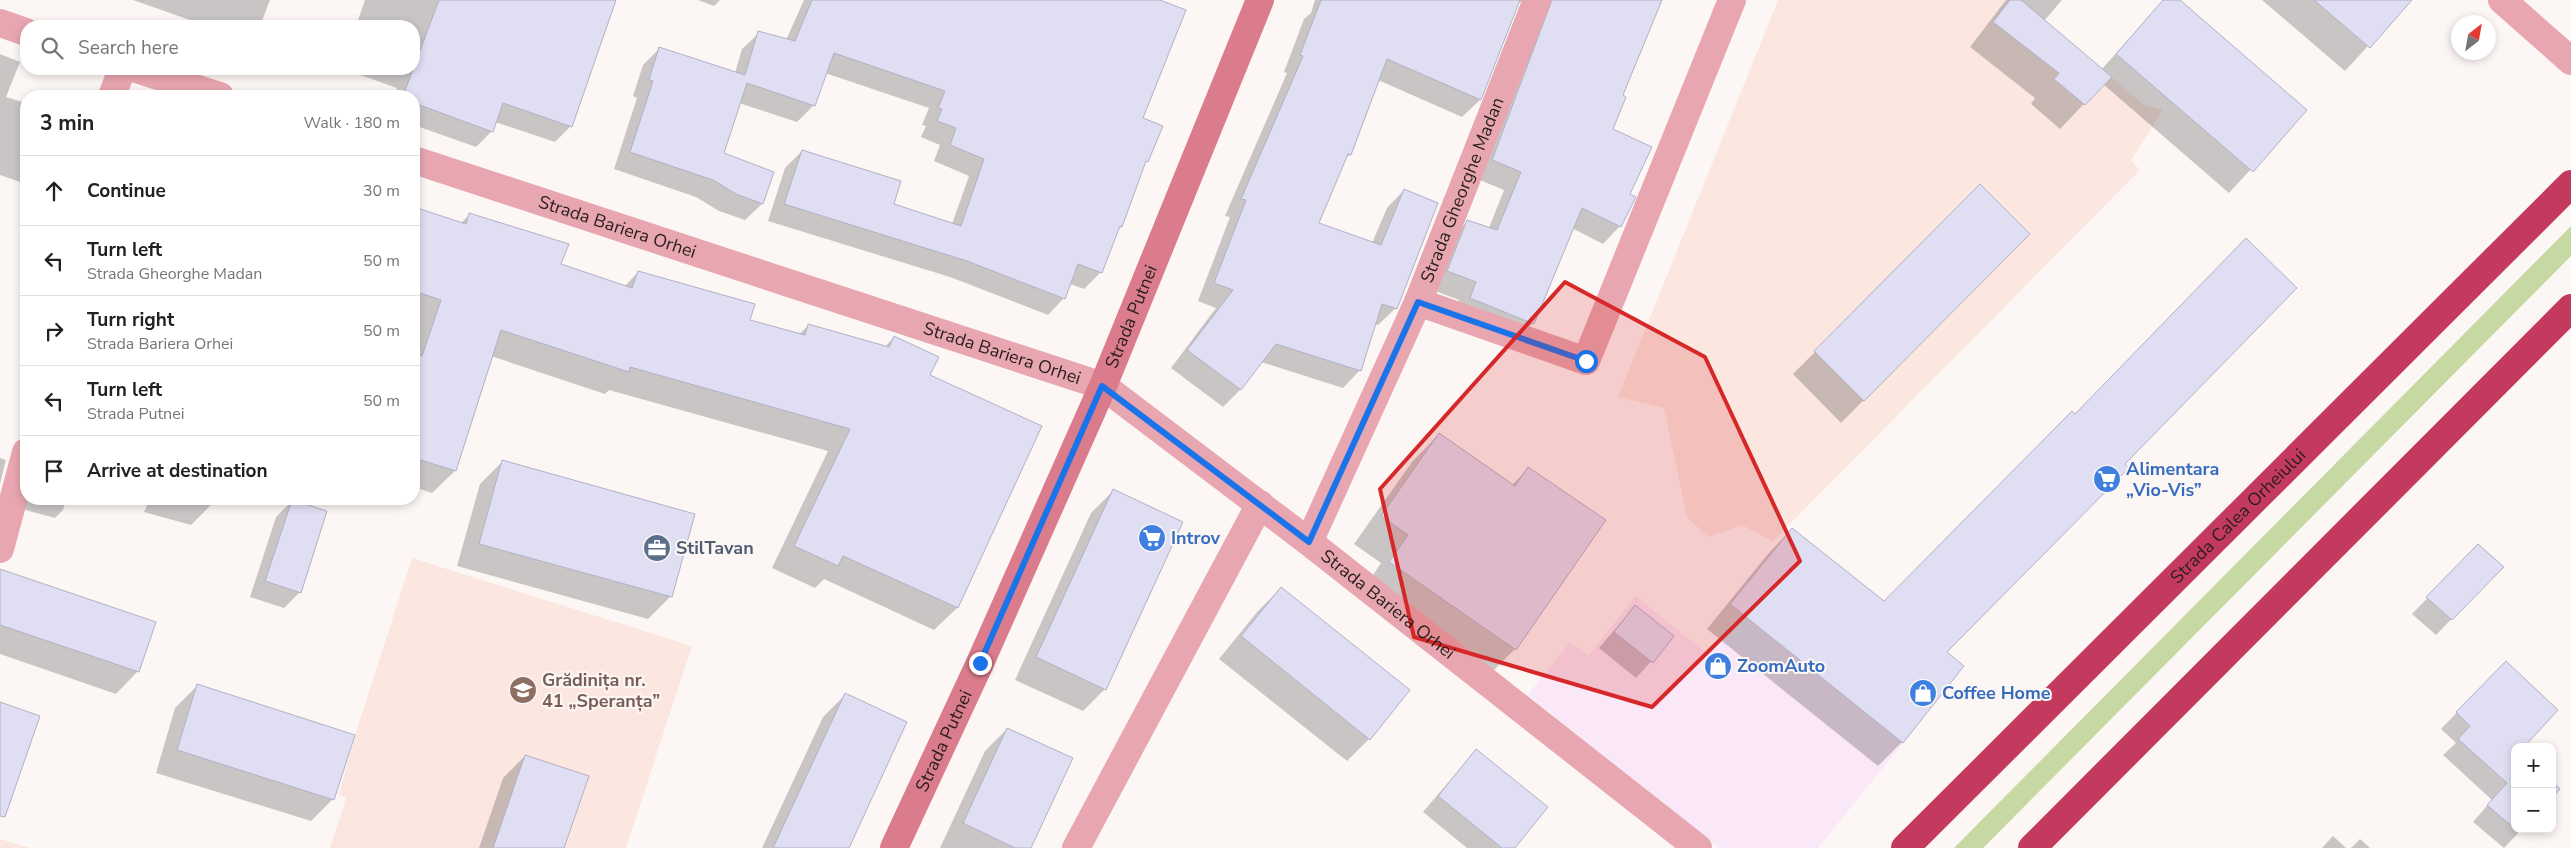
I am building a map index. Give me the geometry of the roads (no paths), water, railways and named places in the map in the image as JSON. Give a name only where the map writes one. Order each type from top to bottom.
[{"type":"highway","name":"Strada Calea Orheiului","points":[[1905,848],[2571,184]]},
{"type":"highway","points":[[2032,848],[2570,311]]},
{"type":"street","name":"Strada Putnei","points":[[894,848],[976,672],[1102,386],[1260,0]]},
{"type":"street","name":"Strada Gheorghe Madan","points":[[1309,542],[1418,302],[1537,0]]},
{"type":"street","points":[[1418,302],[1586,361],[1732,0]]},
{"type":"street","points":[[2502,0],[2571,61]]},
{"type":"street","points":[[0,23],[20,30]]},
{"type":"street","points":[[114,90],[120,75]]},
{"type":"street","points":[[155,75],[201,90]]},
{"type":"street","name":"Strada Bariera Orhei","points":[[420,162],[1102,386],[1260,504],[1698,848]]},
{"type":"street","points":[[0,549],[20,474]]},
{"type":"street","points":[[1076,848],[1260,504]]},
{"type":"place","name":"Alimentara „Vio-Vis”","points":[[2107,479]]},
{"type":"place","name":"Introv","points":[[1152,538]]},
{"type":"place","name":"StilTavan","points":[[657,548]]},
{"type":"place","name":"ZoomAuto","points":[[1718,666]]},
{"type":"place","name":"Grădinița nr. 41 „Speranța”","points":[[523,690]]},
{"type":"place","name":"Coffee Home","points":[[1923,693]]}]
